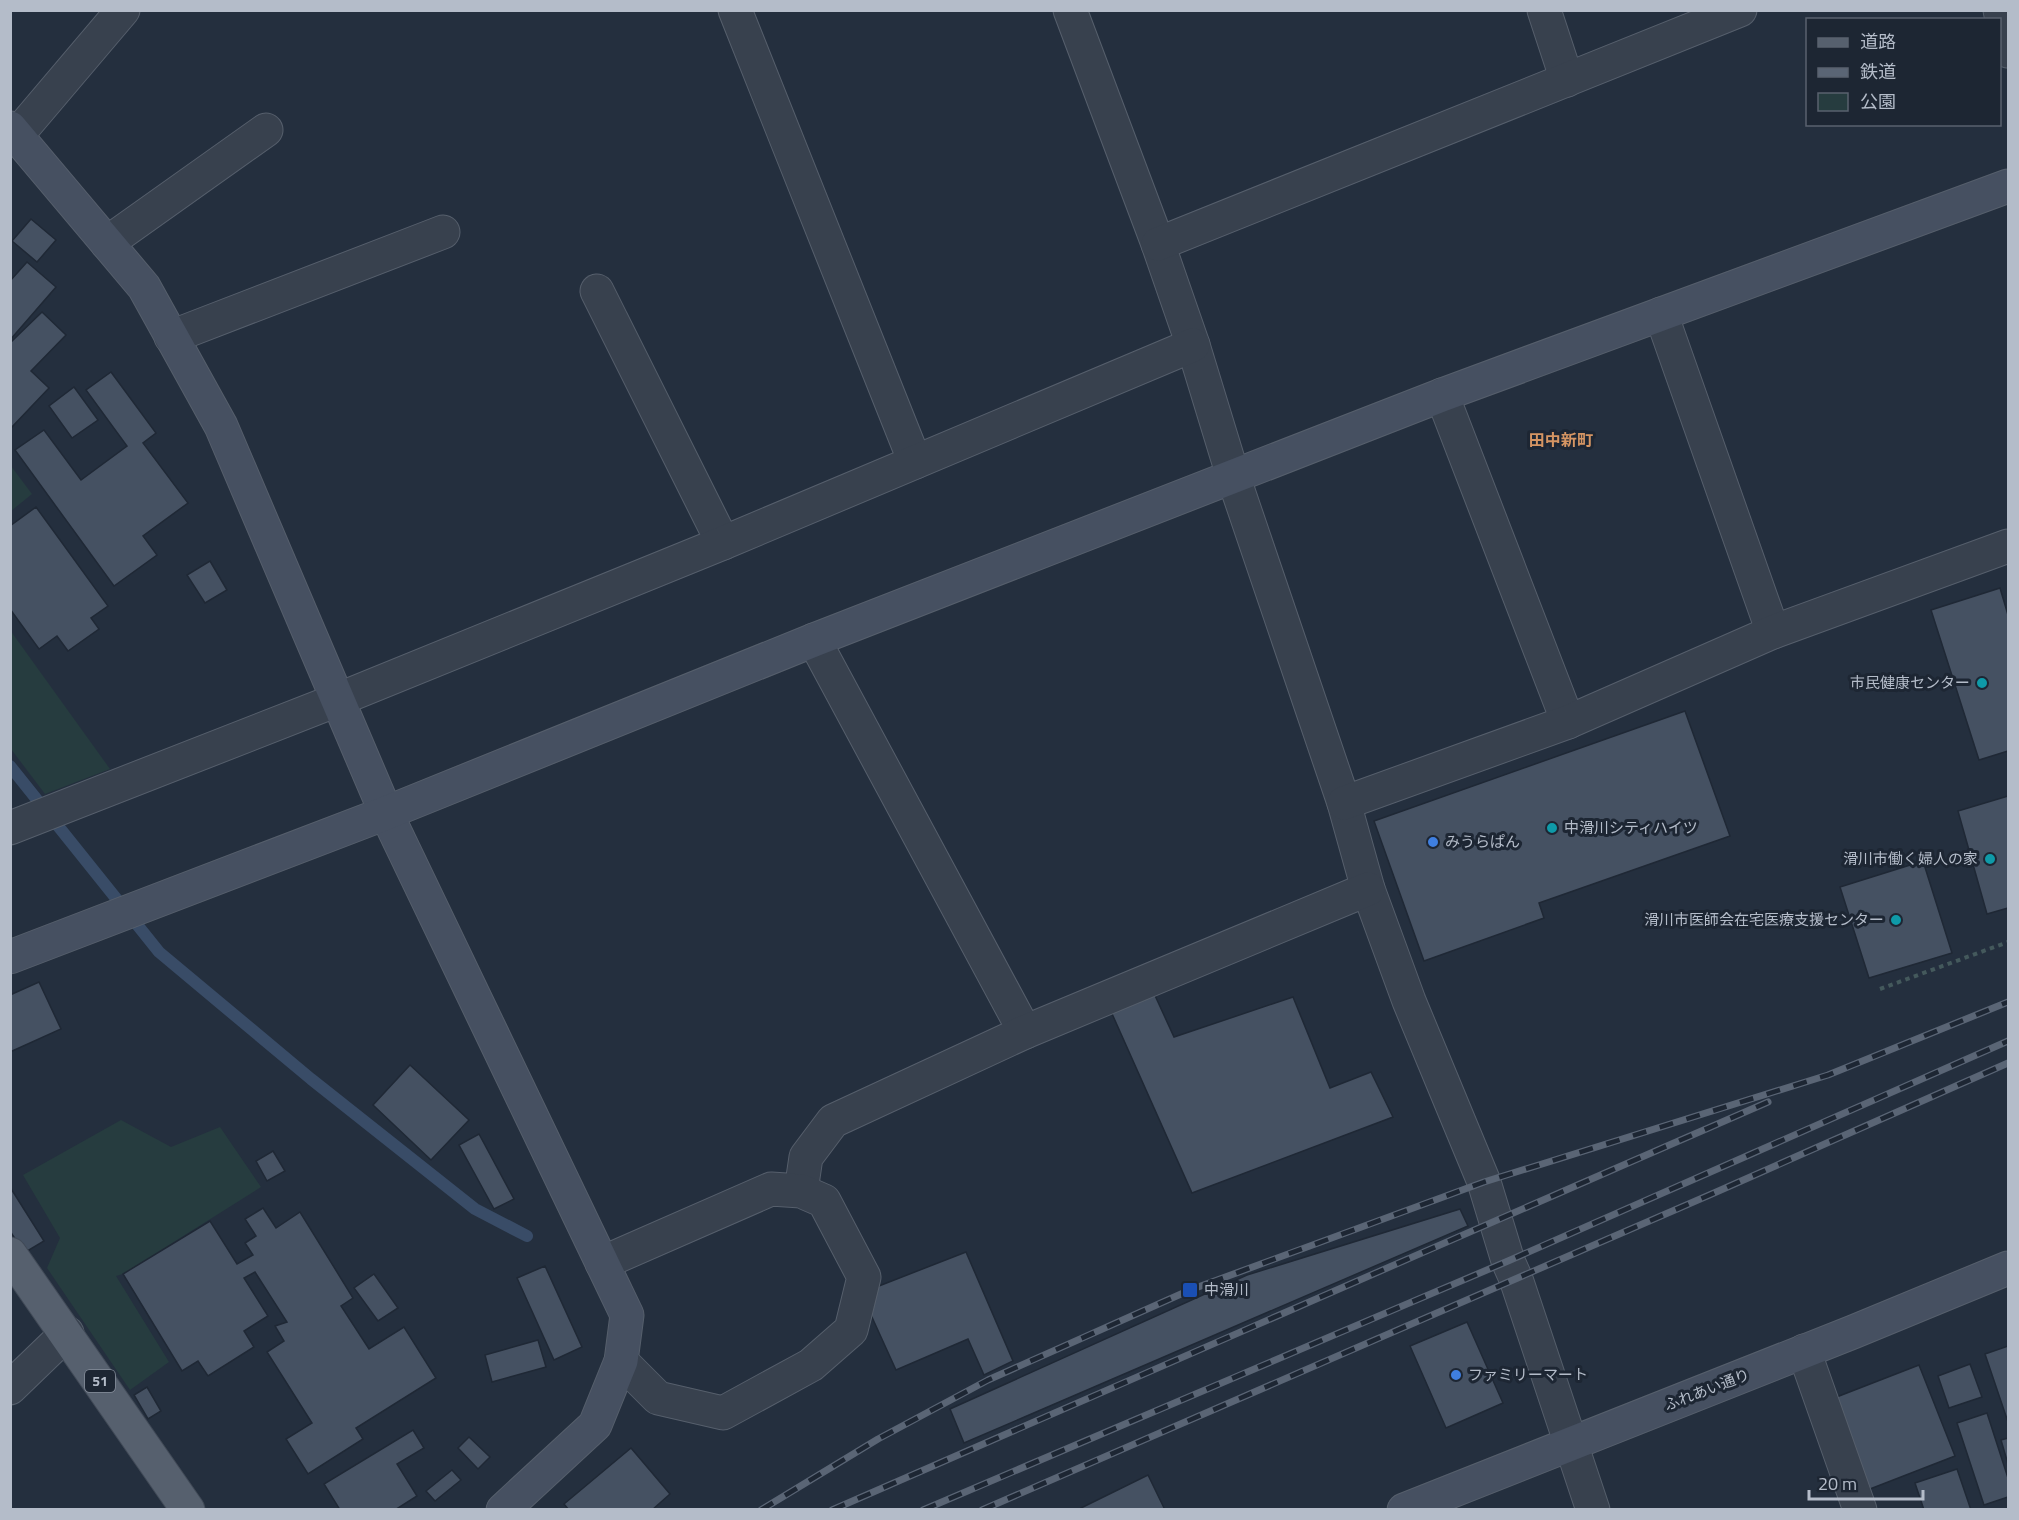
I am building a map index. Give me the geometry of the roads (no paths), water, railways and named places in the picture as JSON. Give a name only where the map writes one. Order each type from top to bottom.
[{"type":"main road","name":"51","points":[[10,1254],[188,1509]]},
{"type":"street","points":[[123,10],[14,131],[144,287],[220,426],[386,813],[627,1315],[621,1360],[596,1425],[503,1509]]},
{"type":"street","points":[[735,10],[915,462]]},
{"type":"street","points":[[1070,10],[1158,244],[1193,345],[1233,476],[1344,803],[1368,889],[1409,1001],[1484,1182],[1508,1261],[1593,1509]]},
{"type":"street","points":[[1544,10],[1567,80]]},
{"type":"street","points":[[1158,244],[1740,10]]},
{"type":"street","points":[[2000,10],[2008,51]]},
{"type":"street","points":[[107,243],[267,130]]},
{"type":"street","points":[[10,957],[386,813],[814,640],[1442,395],[2008,186]]},
{"type":"street","points":[[171,337],[443,232]]},
{"type":"street","points":[[597,291],[723,543]]},
{"type":"street","points":[[1661,314],[1773,632]]},
{"type":"street","points":[[10,828],[337,700],[723,543],[1193,345]]},
{"type":"street","points":[[1442,395],[1568,722]]},
{"type":"street","points":[[1344,803],[1568,722],[1773,632],[2008,546]]},
{"type":"street","points":[[814,640],[1025,1032]]},
{"type":"street","points":[[801,1191],[806,1157],[833,1121],[1025,1032],[1368,889]]},
{"type":"street","points":[[602,1263],[771,1189],[801,1191],[824,1201],[864,1277],[851,1330],[811,1365],[723,1413],[658,1398],[621,1360]]},
{"type":"street","name":"ふれあい通り","points":[[1408,1509],[2008,1268]]},
{"type":"street","points":[[10,1388],[67,1333]]},
{"type":"street","points":[[1804,1351],[1860,1509]]},
{"type":"waterway","points":[[10,766],[159,952],[311,1079],[475,1209],[527,1236]]},
{"type":"railway","points":[[761,1510],[878,1439],[988,1380],[1190,1290],[1484,1182],[1828,1075],[2008,1002]]},
{"type":"railway","points":[[923,1510],[1508,1261],[2008,1041]]},
{"type":"railway","points":[[982,1510],[2008,1063]]},
{"type":"railway","points":[[832,1510],[1768,1102]]},
{"type":"place","name":"市民健康センター","points":[[1982,683]]},
{"type":"place","name":"中滑川シティハイツ","points":[[1552,828]]},
{"type":"place","name":"みうらぱん","points":[[1433,842]]},
{"type":"place","name":"滑川市働く婦人の家","points":[[1990,859]]},
{"type":"place","name":"滑川市医師会在宅医療支援センター","points":[[1896,920]]},
{"type":"place","name":"中滑川","points":[[1190,1290]]},
{"type":"place","name":"ファミリーマート","points":[[1456,1375]]},
{"type":"district","name":"田中新町","points":[[1561,440]]}]
